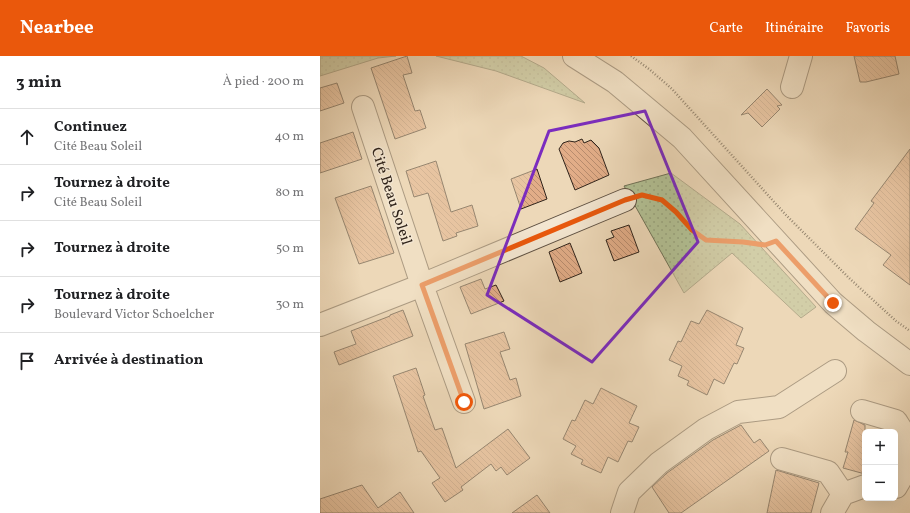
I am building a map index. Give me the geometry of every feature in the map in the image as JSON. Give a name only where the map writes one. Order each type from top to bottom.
[{"type":"street","points":[[574,56],[615,82],[682,138],[833,303],[866,331],[910,364]]},
{"type":"street","points":[[792,86],[801,56]]},
{"type":"street","name":"Cité Beau Soleil","points":[[363,107],[422,285],[464,402]]},
{"type":"street","points":[[320,325],[422,285],[625,200]]},
{"type":"street","points":[[622,513],[629,492],[659,463],[706,429],[738,412],[779,407],[835,371]]},
{"type":"street","points":[[862,411],[896,421],[908,440],[904,474],[900,488]]},
{"type":"street","points":[[782,459],[828,472],[843,494]]},
{"type":"street","points":[[832,513],[843,494],[862,487]]},
{"type":"path","points":[[631,56],[672,89],[785,214],[849,278],[896,321],[910,331]]},
{"type":"path","points":[[625,200],[642,195],[662,200],[676,212],[692,230],[706,240],[765,245],[776,241]]},
{"type":"highlighted area","points":[[645,111],[698,242],[592,362],[487,295],[549,131]]},
{"type":"green space","points":[[320,56],[396,56],[378,58],[320,76]]},
{"type":"green space","points":[[436,56],[521,56],[544,68],[585,103],[496,71]]},
{"type":"green space","points":[[671,173],[740,224],[816,307],[801,318],[732,253],[684,293],[624,186]]},
{"type":"building","points":[[407,56],[412,73],[403,75],[415,111],[420,110],[426,128],[395,139],[371,68]]},
{"type":"building","points":[[854,56],[895,56],[899,74],[866,82],[860,82]]},
{"type":"building","points":[[337,83],[344,103],[320,111],[320,88]]},
{"type":"building","points":[[767,89],[782,105],[777,106],[780,109],[762,127],[748,113],[741,115]]},
{"type":"building","points":[[353,132],[362,159],[320,173],[320,143]]},
{"type":"building","points":[[582,139],[584,143],[591,140],[599,148],[609,175],[575,190],[559,149],[563,143],[569,141],[575,142]]},
{"type":"building","points":[[910,149],[910,285],[883,265],[891,255],[855,229],[874,203],[871,201]]},
{"type":"building","points":[[436,161],[451,212],[472,205],[478,226],[456,233],[457,236],[443,241],[428,193],[414,197],[406,171]]},
{"type":"building","points":[[537,169],[547,199],[521,209],[511,179]]},
{"type":"building","points":[[371,186],[394,253],[359,264],[335,198]]},
{"type":"building","points":[[629,225],[639,252],[614,261],[606,240],[614,237],[611,231]]},
{"type":"building","points":[[570,243],[582,273],[560,282],[549,252]]},
{"type":"building","points":[[481,279],[485,289],[496,285],[504,301],[471,314],[460,287]]},
{"type":"building","points":[[403,310],[413,336],[339,365],[334,352],[356,344],[351,331]]},
{"type":"building","points":[[707,310],[743,328],[736,345],[744,348],[737,364],[734,363],[724,384],[714,379],[707,395],[687,385],[689,381],[678,376],[682,366],[669,360],[678,341],[681,342],[691,321],[699,324]]},
{"type":"building","points":[[504,332],[510,349],[500,352],[510,380],[516,378],[521,396],[484,409],[465,344]]},
{"type":"building","points":[[416,368],[425,395],[423,396],[435,430],[442,428],[456,468],[508,429],[530,458],[507,475],[501,467],[496,471],[491,464],[461,487],[463,490],[445,502],[432,483],[440,478],[421,451],[418,452],[393,376]]},
{"type":"building","points":[[601,388],[637,406],[629,423],[639,427],[632,442],[628,441],[618,462],[608,457],[601,473],[581,464],[583,460],[571,454],[576,446],[563,439],[572,420],[575,421],[585,400],[593,404]]},
{"type":"building","points":[[854,420],[865,425],[865,429],[862,429],[862,473],[843,468],[848,452],[845,452]]},
{"type":"building","points":[[741,425],[754,443],[760,439],[769,451],[681,513],[669,513],[652,487],[667,473],[713,440]]},
{"type":"building","points":[[776,470],[819,483],[811,513],[767,513]]},
{"type":"building","points":[[362,485],[378,508],[400,492],[414,513],[320,513],[320,499]]},
{"type":"building","points":[[537,495],[550,513],[512,513]]},
{"type":"route","points":[[464,402],[422,285],[625,200],[642,195],[662,200],[676,212],[692,230],[706,240],[765,245],[776,241],[833,303]]}]
